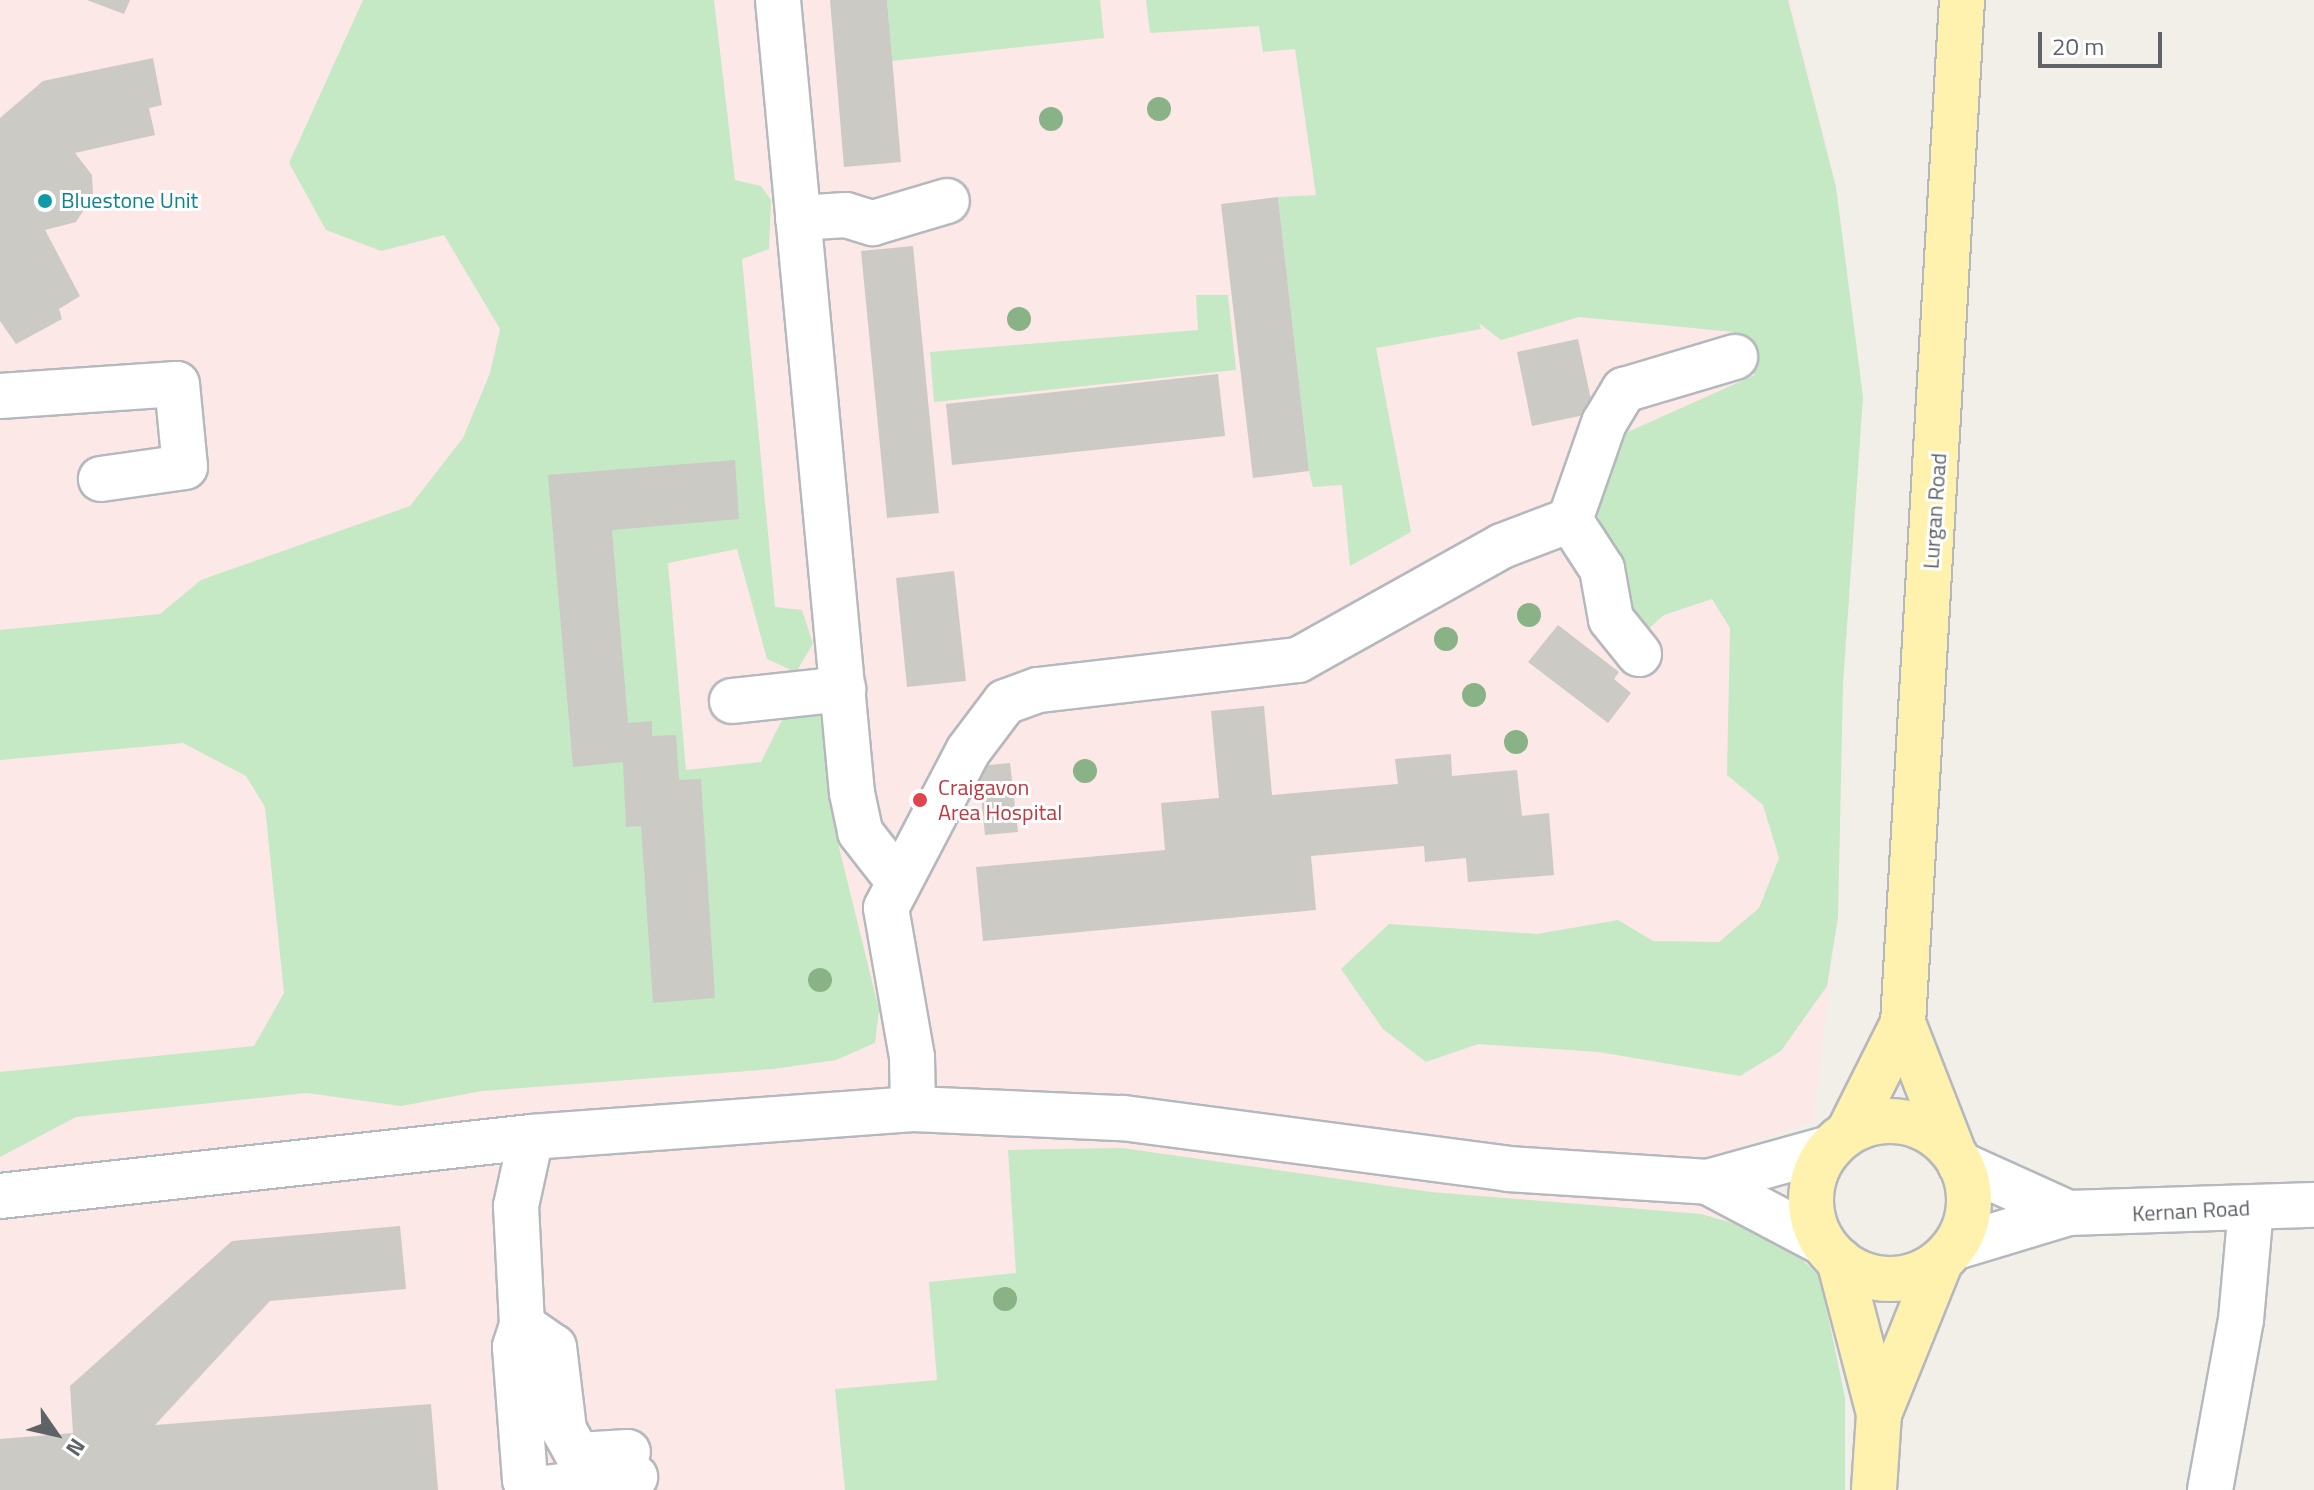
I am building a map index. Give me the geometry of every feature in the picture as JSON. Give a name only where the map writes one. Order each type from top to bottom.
[{"type":"main road","name":"Lurgan Road","points":[[1903,1023],[1962,0]]},
{"type":"main road","points":[[1879,1414],[1831,1252],[1810,1193],[1903,1023]]},
{"type":"main road","points":[[1874,1490],[1879,1414],[1970,1208],[1956,1156],[1903,1023]]},
{"type":"main road","points":[[1840,1140],[1897,1121],[1927,1129],[1956,1156]]},
{"type":"main road","points":[[1831,1252],[1880,1280],[1912,1277],[1947,1256]]},
{"type":"street","points":[[778,0],[843,689],[860,832],[895,877]]},
{"type":"street","points":[[798,218],[846,215],[869,198],[894,195],[934,203]]},
{"type":"street","points":[[913,1109],[912,1057],[886,908],[895,877],[968,751],[1005,702],[1038,690],[1298,660],[1502,546],[1570,520],[1604,423],[1624,390],[1735,357]]},
{"type":"street","points":[[0,396],[177,384],[185,467],[101,479]]},
{"type":"street","points":[[1570,520],[1602,569],[1611,619],[1639,654]]},
{"type":"street","points":[[732,701],[843,689]]},
{"type":"street","points":[[0,1196],[531,1137],[913,1109],[1123,1118],[1508,1169],[1708,1182],[1840,1140]]},
{"type":"street","points":[[522,1325],[554,1347],[564,1430],[578,1455],[632,1464],[536,1490],[525,1480],[515,1347],[522,1325],[516,1206],[531,1137]]},
{"type":"street","name":"Kernan Road","points":[[1956,1156],[2068,1213]]},
{"type":"street","points":[[1708,1182],[1831,1252]]},
{"type":"street","name":"Kernan Road","points":[[1947,1256],[2068,1213],[2314,1205]]},
{"type":"street","points":[[2210,1490],[2241,1320],[2251,1208]]},
{"type":"shaded area","name":"Craigavon Area Hospital","points":[[0,0],[1791,0],[1836,187],[1863,397],[1843,684],[1838,917],[1813,1122],[1745,1144],[1747,1227],[1820,1277],[1845,1398],[1845,1490],[0,1490]]},
{"type":"green space","points":[[363,0],[714,0],[735,180],[761,186],[771,200],[769,249],[742,259],[775,607],[802,610],[813,644],[796,672],[767,659],[737,549],[668,563],[686,770],[761,762],[787,710],[820,715],[837,839],[879,1010],[875,1043],[836,1060],[773,1069],[482,1091],[401,1106],[307,1093],[76,1117],[0,1157],[0,1072],[254,1046],[284,993],[265,807],[246,776],[183,743],[0,760],[0,630],[160,614],[201,580],[410,506],[463,438],[490,373],[500,329],[444,235],[381,251],[326,230],[289,163]]},
{"type":"green space","points":[[887,0],[1100,0],[1104,38],[892,61]]},
{"type":"green space","points":[[1146,0],[1788,0],[1836,187],[1863,397],[1843,684],[1838,917],[1827,986],[1781,1051],[1740,1076],[1599,1052],[1478,1044],[1426,1062],[1383,1029],[1341,969],[1389,924],[1537,934],[1618,920],[1653,941],[1719,942],[1759,908],[1779,858],[1763,805],[1727,775],[1730,628],[1712,599],[1664,615],[1647,630],[1622,607],[1620,569],[1598,516],[1601,473],[1621,435],[1755,375],[1734,332],[1579,317],[1501,340],[1479,323],[1481,329],[1376,348],[1411,532],[1350,566],[1342,485],[1313,487],[1309,471],[1278,197],[1316,195],[1295,49],[1263,52],[1259,26],[1150,33]]},
{"type":"green space","points":[[1196,295],[1228,295],[1236,370],[934,402],[930,352],[1198,330]]},
{"type":"green space","points":[[1122,1148],[1431,1192],[1701,1214],[1778,1236],[1820,1277],[1845,1398],[1845,1490],[845,1490],[835,1389],[937,1380],[929,1282],[1016,1273],[1008,1150]]},
{"type":"building","points":[[87,0],[130,0],[124,14]]},
{"type":"building","points":[[830,0],[887,0],[901,162],[844,167]]},
{"type":"building","name":"Bluestone Unit","points":[[153,58],[162,105],[149,108],[155,135],[75,153],[92,175],[93,196],[76,222],[45,230],[80,296],[59,309],[62,319],[16,344],[0,321],[0,118],[43,81]]},
{"type":"building","points":[[1278,197],[1309,471],[1253,478],[1221,204]]},
{"type":"building","points":[[913,246],[939,513],[887,518],[861,251]]},
{"type":"building","points":[[1578,339],[1594,413],[1532,426],[1517,352]]},
{"type":"building","points":[[1218,374],[1225,436],[952,465],[946,404]]},
{"type":"building","points":[[735,460],[739,519],[612,530],[628,723],[652,721],[652,736],[676,735],[679,780],[701,779],[715,998],[653,1003],[641,826],[626,827],[623,762],[573,767],[548,475]]},
{"type":"building","points":[[954,571],[966,681],[907,687],[896,578]]},
{"type":"building","points":[[1558,625],[1619,672],[1614,679],[1631,693],[1608,723],[1528,662]]},
{"type":"building","points":[[1264,706],[1272,795],[1398,784],[1395,759],[1451,754],[1452,776],[1517,770],[1522,816],[1549,813],[1554,875],[1468,882],[1466,858],[1425,862],[1424,846],[1311,856],[1316,910],[983,941],[976,867],[1165,850],[1161,803],[1219,798],[1211,711]]},
{"type":"building","points":[[1010,763],[1018,832],[985,835],[978,766]]},
{"type":"building","points":[[400,1226],[406,1289],[270,1301],[155,1425],[431,1404],[438,1490],[0,1490],[0,1439],[73,1433],[70,1386],[232,1241]]},
{"type":"place","name":"Bluestone Unit","points":[[45,201]]},
{"type":"place","name":"Craigavon Area Hospital","points":[[920,800]]}]
